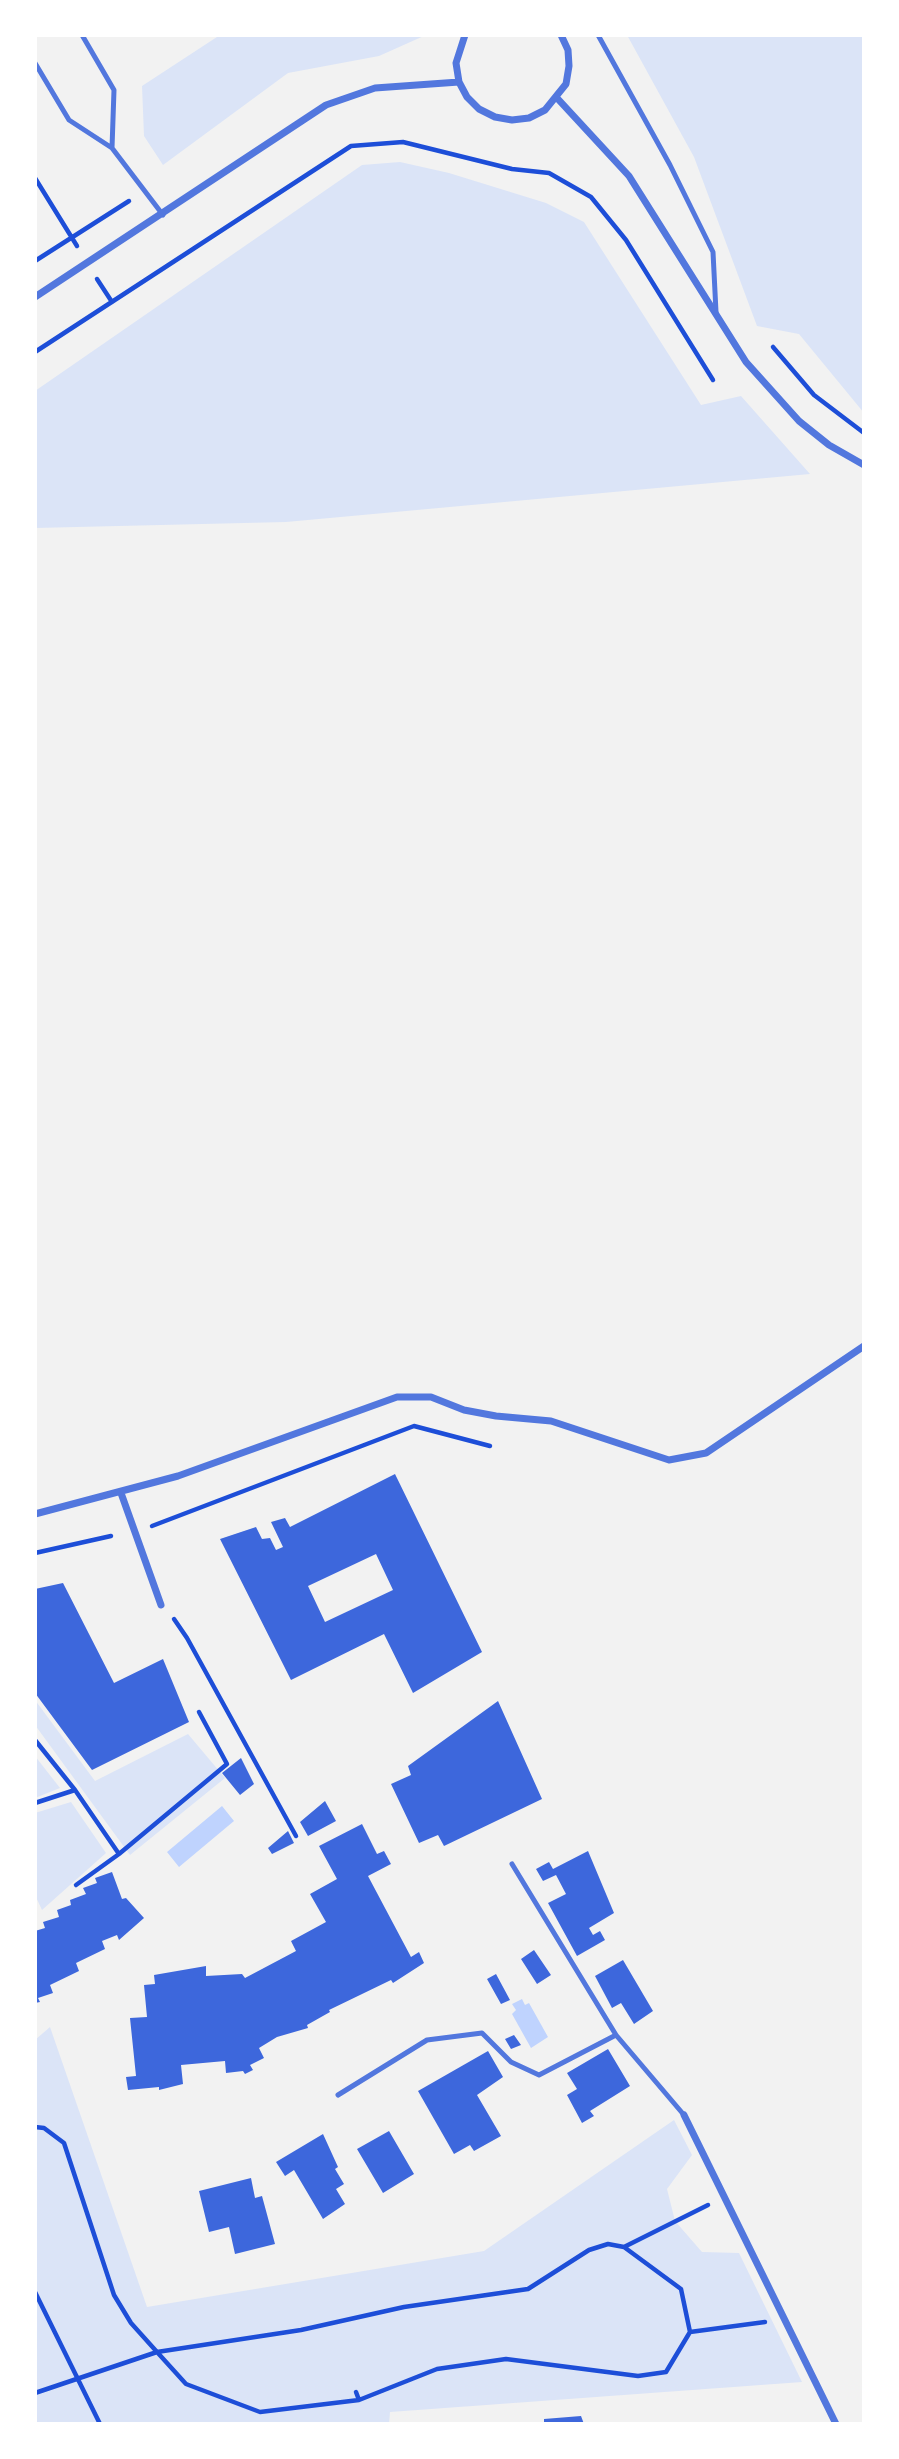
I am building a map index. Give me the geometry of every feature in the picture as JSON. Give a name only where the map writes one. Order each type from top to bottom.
[{"type":"street","points":[[465,35],[456,63],[459,82],[467,97],[480,109],[495,117],[512,120],[529,118],[545,110],[566,84],[568,50],[561,35]]},
{"type":"street","points":[[35,297],[326,105],[375,88],[459,82]]},
{"type":"street","points":[[557,98],[629,176],[746,362],[799,421],[829,446],[864,465]]},
{"type":"street","points":[[35,1514],[121,1493],[226,1460],[397,1397],[431,1397],[485,1414],[551,1422],[605,1437],[652,1457],[669,1460],[706,1453],[864,1346]]},
{"type":"street","points":[[121,1493],[162,1605]]},
{"type":"street","points":[[684,2115],[836,2424]]},
{"type":"lane","points":[[82,35],[114,90],[112,148]]},
{"type":"lane","points":[[598,35],[670,165],[713,253],[716,312]]},
{"type":"lane","points":[[35,63],[69,120],[112,148],[163,215]]},
{"type":"lane","points":[[512,1864],[616,2035],[684,2115]]},
{"type":"lane","points":[[338,2095],[427,2040],[482,2032],[511,2062],[539,2075],[616,2035]]},
{"type":"path","points":[[35,352],[351,146],[403,142],[512,169],[549,173],[592,197],[626,240],[713,380]]},
{"type":"path","points":[[35,178],[77,247]]},
{"type":"path","points":[[35,261],[145,191]]},
{"type":"path","points":[[96,277],[112,302]]},
{"type":"path","points":[[773,347],[814,395],[864,433]]},
{"type":"path","points":[[146,1528],[414,1426],[490,1446]]},
{"type":"path","points":[[35,1552],[111,1536]]},
{"type":"path","points":[[162,1605],[187,1638],[296,1836]]},
{"type":"path","points":[[76,1885],[120,1854],[227,1764],[199,1712]]},
{"type":"path","points":[[35,1740],[75,1790],[120,1854]]},
{"type":"path","points":[[35,1803],[75,1790]]},
{"type":"path","points":[[35,2127],[44,2128],[64,2143],[114,2295],[131,2323],[157,2351],[186,2384],[260,2412],[359,2400],[437,2369],[506,2358],[638,2376],[666,2372],[691,2332],[681,2289],[624,2247],[608,2244],[589,2250],[528,2289],[404,2307],[301,2330],[157,2351],[35,2393]]},
{"type":"path","points":[[624,2247],[723,2198]]},
{"type":"path","points":[[35,2292],[100,2424]]},
{"type":"path","points":[[691,2332],[784,2320]]},
{"type":"path","points":[[356,2392],[359,2400]]},
{"type":"shaded area","points":[[220,35],[426,35],[379,56],[288,73],[163,165],[144,136],[142,86]]},
{"type":"shaded area","points":[[627,35],[864,35],[864,413],[799,334],[757,326],[694,157]]},
{"type":"shaded area","points":[[400,162],[449,173],[546,203],[584,222],[701,405],[741,396],[810,474],[286,522],[35,528],[35,391],[362,165]]},
{"type":"shaded area","points":[[35,1700],[95,1781],[188,1734],[225,1778],[130,1855],[35,1725]]},
{"type":"shaded area","points":[[35,1756],[60,1788],[35,1798]]},
{"type":"shaded area","points":[[71,1802],[106,1853],[42,1910],[35,1895],[35,1813]]},
{"type":"shaded area","points":[[50,2027],[147,2307],[484,2251],[674,2120],[692,2155],[667,2189],[675,2221],[702,2252],[739,2253],[802,2382],[390,2412],[389,2424],[35,2424],[35,2040]]},
{"type":"water","points":[[222,1806],[234,1821],[179,1867],[167,1852]]},
{"type":"water","points":[[522,1999],[525,2005],[529,2003],[548,2037],[531,2048],[512,2014],[516,2010],[512,2004]]},
{"type":"building","points":[[395,1474],[482,1652],[413,1693],[384,1634],[291,1680],[220,1539],[256,1527],[262,1539],[270,1538],[276,1550],[283,1547],[271,1522],[285,1518],[290,1527]],"holes":[[[376,1554],[393,1590],[325,1622],[308,1586]]]},
{"type":"building","points":[[63,1583],[114,1683],[163,1659],[189,1722],[92,1770],[35,1693],[35,1589]]},
{"type":"building","points":[[498,1701],[542,1799],[444,1846],[438,1835],[419,1843],[391,1784],[411,1775],[408,1766]]},
{"type":"building","points":[[241,1758],[254,1784],[240,1795],[222,1773]]},
{"type":"building","points":[[325,1801],[336,1821],[308,1836],[300,1822]]},
{"type":"building","points":[[362,1824],[377,1854],[384,1851],[391,1864],[368,1876],[411,1957],[419,1952],[424,1963],[393,1983],[391,1980],[329,2010],[330,2012],[307,2025],[308,2028],[277,2037],[259,2048],[264,2058],[250,2065],[253,2070],[245,2074],[243,2071],[226,2073],[225,2061],[181,2065],[183,2084],[159,2090],[159,2087],[128,2090],[126,2077],[136,2076],[130,2018],[147,2017],[144,1985],[155,1984],[154,1975],[206,1966],[206,1976],[242,1974],[245,1978],[296,1951],[291,1941],[326,1922],[310,1894],[337,1879],[319,1846]]},
{"type":"building","points":[[288,1831],[294,1843],[272,1854],[268,1848]]},
{"type":"building","points":[[588,1851],[614,1913],[589,1928],[593,1935],[600,1931],[605,1940],[577,1956],[548,1903],[566,1894],[556,1875],[543,1881],[536,1869],[549,1862],[553,1869]]},
{"type":"building","points":[[112,1872],[122,1899],[126,1898],[144,1918],[119,1940],[117,1935],[102,1941],[105,1949],[76,1963],[79,1971],[50,1985],[53,1993],[38,1998],[40,2002],[35,2003],[35,1931],[45,1928],[43,1922],[59,1917],[57,1910],[71,1905],[70,1900],[86,1894],[83,1888],[97,1883],[95,1878]]},
{"type":"building","points":[[534,1950],[551,1975],[537,1984],[521,1959]]},
{"type":"building","points":[[623,1960],[653,2011],[634,2024],[621,2003],[612,2008],[595,1976]]},
{"type":"building","points":[[496,1974],[510,2000],[501,2004],[487,1979]]},
{"type":"building","points":[[514,2035],[521,2045],[511,2049],[505,2039]]},
{"type":"building","points":[[608,2049],[630,2086],[590,2111],[594,2116],[582,2123],[567,2095],[577,2089],[567,2073]]},
{"type":"building","points":[[488,2051],[503,2077],[477,2095],[501,2136],[474,2151],[470,2145],[454,2154],[418,2091]]},
{"type":"building","points":[[389,2131],[414,2174],[383,2193],[357,2149]]},
{"type":"building","points":[[323,2134],[338,2167],[335,2169],[344,2184],[336,2189],[345,2204],[323,2219],[294,2170],[285,2176],[276,2162]]},
{"type":"building","points":[[251,2178],[255,2198],[262,2196],[275,2244],[235,2254],[229,2227],[209,2232],[199,2191]]},
{"type":"building","points":[[581,2416],[584,2424],[544,2424],[544,2419]]}]
